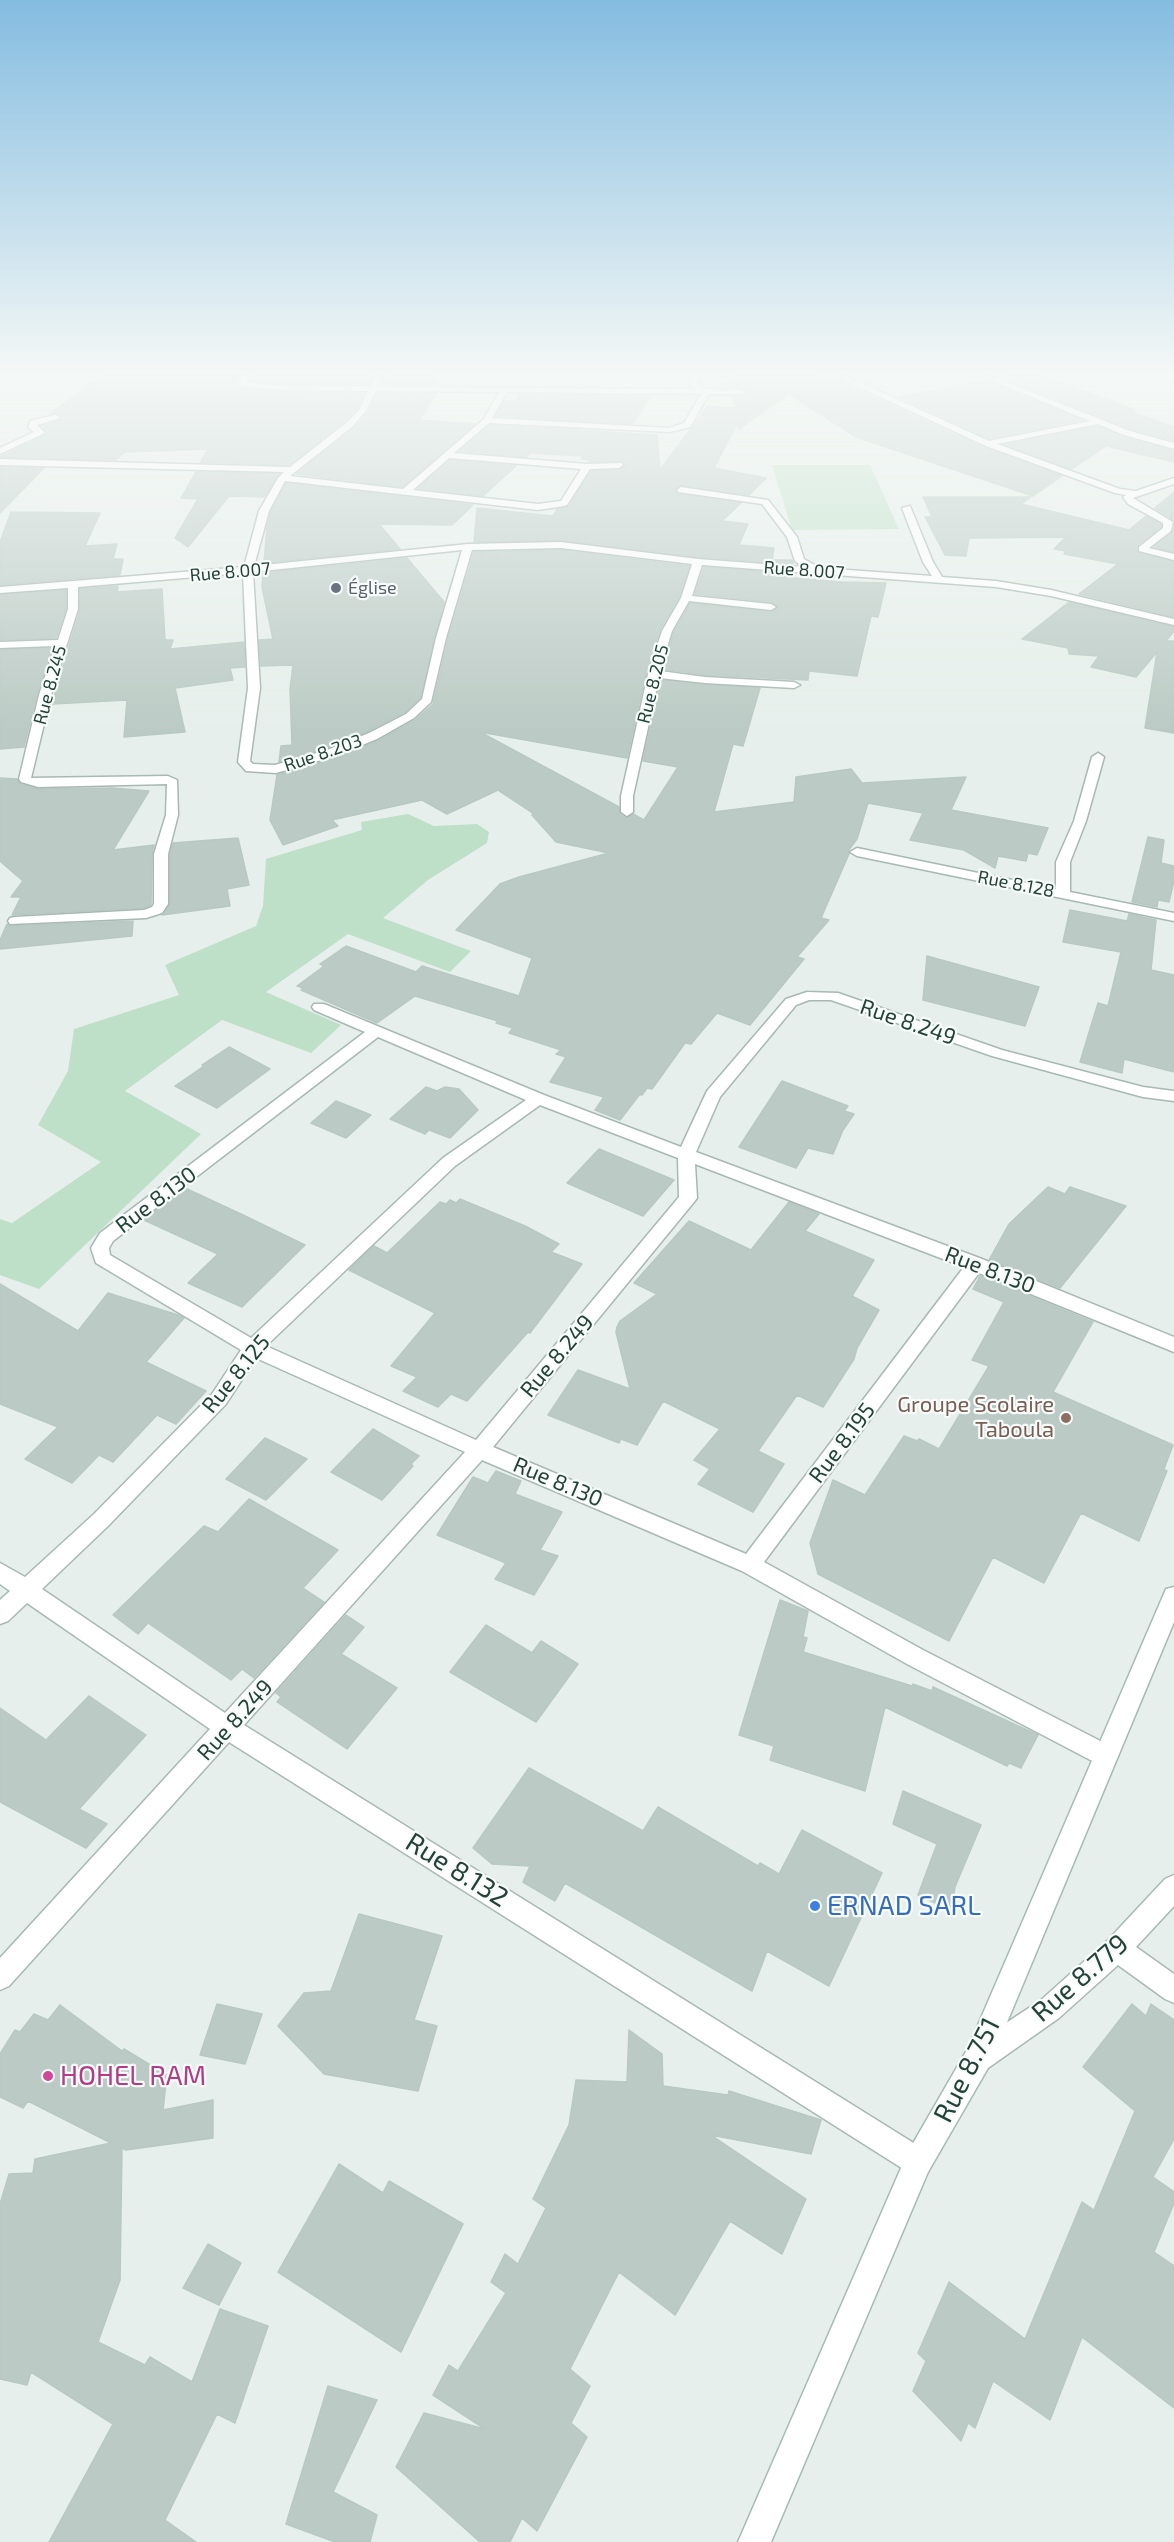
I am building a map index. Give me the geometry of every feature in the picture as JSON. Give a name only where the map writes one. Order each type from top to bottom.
[{"type":"street","points":[[248,570],[264,511],[273,495]]},
{"type":"street","points":[[420,495],[538,507],[564,503],[569,495]]},
{"type":"street","points":[[713,495],[765,502],[792,537],[800,561],[818,570]]},
{"type":"street","points":[[1131,495],[1128,496],[1131,502],[1168,522],[1166,526],[1168,529],[1142,549],[1174,557]]},
{"type":"street","points":[[907,508],[928,562],[939,580]]},
{"type":"street","name":"Rue 8.007","points":[[0,590],[248,570],[468,547],[521,544],[561,545],[698,562],[996,584],[1051,593],[1174,622]]},
{"type":"street","name":"Rue 8.203","points":[[248,570],[254,688],[244,762],[250,768],[276,769],[331,753],[373,736],[410,716],[427,700],[441,638],[468,547]]},
{"type":"street","name":"Rue 8.205","points":[[627,812],[627,796],[654,674],[667,631],[686,598],[698,562]]},
{"type":"street","name":"Rue 8.245","points":[[15,921],[146,914],[157,910],[161,904],[161,854],[172,815],[173,783],[168,780],[29,782],[24,778],[60,643],[73,609],[73,585]]},
{"type":"street","points":[[686,598],[771,607]]},
{"type":"street","points":[[0,645],[60,643]]},
{"type":"street","points":[[654,674],[794,686]]},
{"type":"street","points":[[1063,893],[1063,862],[1080,821],[1098,757]]},
{"type":"street","name":"Rue 8.128","points":[[857,852],[1174,917]]},
{"type":"street","name":"Rue 8.249","points":[[0,1977],[481,1448],[688,1198],[686,1155],[713,1095],[791,1002],[807,996],[833,996],[997,1053],[1143,1092],[1174,1096]]},
{"type":"street","points":[[319,1007],[376,1031]]},
{"type":"street","name":"Rue 8.130","points":[[1106,1756],[915,1657],[750,1565],[481,1448],[418,1424],[252,1348],[102,1258],[100,1248],[106,1238],[376,1031],[538,1099],[976,1264],[1174,1345]]},
{"type":"street","name":"Rue 8.125","points":[[0,1614],[101,1520],[219,1399],[252,1348],[449,1162],[538,1099]]},
{"type":"street","name":"Rue 8.195","points":[[750,1565],[976,1264]]},
{"type":"street","name":"Rue 8.132","points":[[0,1572],[227,1728],[315,1781],[918,2162]]},
{"type":"street","name":"Rue 8.751","points":[[754,2542],[918,2162],[978,2058],[1174,1596]]},
{"type":"street","name":"Rue 8.779","points":[[978,2058],[1050,2009],[1117,1949],[1174,1888]]},
{"type":"street","points":[[1117,1949],[1174,1990]]},
{"type":"green space","points":[[781,495],[883,495],[899,529],[792,530]]},
{"type":"green space","points":[[408,814],[434,826],[477,824],[489,832],[487,843],[428,880],[383,918],[471,951],[450,972],[348,934],[266,992],[341,1025],[311,1053],[222,1020],[125,1091],[201,1134],[39,1289],[0,1275],[0,1219],[12,1223],[101,1162],[38,1125],[68,1071],[74,1029],[179,995],[165,965],[256,926],[263,906],[266,859],[362,830],[361,822]]},
{"type":"building","points":[[0,495],[18,495],[0,513]]},
{"type":"building","points":[[183,495],[266,495],[264,497],[229,496],[188,547],[175,538],[198,499],[181,498]]},
{"type":"building","points":[[280,495],[385,495],[473,505],[452,525],[379,524],[400,549],[264,563],[267,527],[271,512]]},
{"type":"building","points":[[576,495],[682,495],[741,503],[722,521],[748,524],[739,545],[774,548],[772,560],[792,560],[793,564],[698,557],[561,540],[474,542],[477,508],[553,516],[557,509],[569,506]]},
{"type":"building","points":[[1171,495],[1174,495],[1174,520],[1155,508]]},
{"type":"building","points":[[923,497],[1031,497],[1021,504],[1129,530],[1146,516],[1161,524],[1161,527],[1138,545],[1137,551],[1174,562],[1174,617],[1079,594],[1118,564],[1064,554],[1066,551],[1054,549],[1066,537],[969,538],[966,556],[945,555],[925,517],[932,517]]},
{"type":"building","points":[[11,512],[100,513],[85,546],[117,544],[113,559],[123,559],[120,575],[0,585],[0,542]]},
{"type":"building","points":[[1174,528],[1174,552],[1154,547],[1172,533]]},
{"type":"building","points":[[561,550],[689,566],[679,597],[660,630],[646,673],[627,758],[480,732],[619,807],[620,814],[626,818],[633,814],[644,820],[678,767],[643,761],[661,680],[760,688],[743,746],[733,744],[714,812],[794,802],[796,777],[851,769],[862,783],[966,777],[951,810],[1048,828],[1037,855],[1028,853],[1026,861],[998,856],[995,868],[964,850],[910,840],[923,813],[868,803],[857,839],[848,851],[849,854],[821,918],[829,920],[797,957],[804,959],[750,1025],[717,1013],[691,1044],[685,1043],[652,1089],[647,1088],[642,1095],[640,1094],[620,1120],[595,1110],[604,1097],[550,1082],[566,1057],[556,1054],[561,1050],[509,1033],[513,1028],[496,1023],[498,1021],[415,996],[377,1023],[301,990],[303,988],[297,986],[324,966],[320,964],[346,946],[416,972],[422,966],[519,996],[532,958],[456,930],[500,884],[609,853],[556,842],[532,815],[533,813],[498,790],[447,814],[422,800],[332,820],[338,826],[283,845],[270,820],[277,775],[336,758],[378,741],[415,720],[433,704],[448,639],[474,552]]},
{"type":"building","points":[[407,558],[444,602],[420,698],[405,712],[368,731],[326,748],[279,762],[281,746],[292,745],[290,689],[293,665],[261,666],[259,640],[273,639],[262,587],[263,573]]},
{"type":"building","points":[[704,567],[794,574],[794,578],[886,583],[878,617],[871,616],[857,676],[809,671],[808,680],[705,675],[663,669],[674,632],[690,603],[771,612],[778,608],[771,602],[695,594]]},
{"type":"building","points":[[118,586],[117,592],[162,589],[165,640],[173,640],[170,649],[244,642],[245,667],[230,668],[233,680],[175,688],[185,732],[124,737],[127,700],[53,704],[50,710],[80,610],[80,589]]},
{"type":"building","points":[[66,590],[66,609],[56,638],[0,640],[0,595]]},
{"type":"building","points":[[1069,602],[1174,627],[1174,631],[1166,641],[1174,641],[1174,733],[1145,728],[1157,652],[1136,677],[1091,667],[1099,656],[1069,654],[1068,648],[1022,639]]},
{"type":"building","points":[[52,648],[37,694],[24,747],[0,749],[0,650]]},
{"type":"building","points":[[0,778],[17,779],[20,784],[38,789],[112,788],[149,791],[113,850],[154,845],[151,905],[144,908],[12,915],[21,897],[11,897],[23,881],[0,861]]},
{"type":"building","points":[[1148,837],[1164,840],[1161,863],[1174,866],[1174,881],[1169,902],[1158,900],[1157,907],[1132,902]]},
{"type":"building","points":[[238,838],[249,885],[227,889],[230,906],[162,915],[170,904],[170,854],[173,843]]},
{"type":"building","points":[[1070,910],[1127,921],[1129,914],[1156,920],[1151,970],[1174,975],[1174,1072],[1124,1059],[1122,1073],[1080,1062],[1098,1003],[1108,1006],[1121,952],[1063,942]]},
{"type":"building","points":[[133,921],[132,936],[0,949],[0,940],[7,924],[10,926]]},
{"type":"building","points":[[927,956],[1039,987],[1025,1026],[923,1000]]},
{"type":"building","points":[[229,1047],[270,1069],[217,1108],[175,1086],[204,1066],[202,1065]]},
{"type":"building","points":[[782,1081],[848,1106],[844,1111],[854,1114],[843,1130],[833,1154],[808,1148],[796,1168],[739,1147]]},
{"type":"building","points":[[426,1087],[437,1091],[445,1087],[459,1089],[478,1110],[450,1138],[429,1130],[425,1134],[390,1119]]},
{"type":"building","points":[[336,1101],[371,1115],[346,1138],[311,1123]]},
{"type":"building","points":[[599,1149],[674,1180],[643,1216],[567,1183]]},
{"type":"building","points":[[1048,1187],[1065,1194],[1070,1187],[1126,1206],[1060,1288],[989,1260],[1009,1224]]},
{"type":"building","points":[[185,1188],[305,1245],[242,1307],[188,1283],[218,1254],[144,1220]]},
{"type":"building","points":[[460,1199],[525,1226],[559,1244],[551,1252],[582,1264],[530,1333],[528,1332],[467,1401],[451,1394],[438,1407],[403,1391],[417,1377],[391,1366],[435,1313],[349,1270],[374,1246],[387,1253],[440,1202],[446,1204],[450,1200],[456,1203]]},
{"type":"building","points":[[789,1202],[819,1214],[805,1231],[874,1260],[852,1296],[879,1310],[857,1348],[854,1359],[823,1407],[797,1395],[758,1451],[784,1464],[753,1512],[698,1484],[710,1469],[694,1460],[720,1429],[663,1401],[637,1445],[621,1439],[619,1443],[548,1415],[578,1370],[630,1389],[616,1332],[617,1327],[620,1321],[657,1294],[634,1283],[689,1221],[751,1250]]},
{"type":"building","points":[[980,1276],[1093,1322],[1053,1392],[1173,1445],[1164,1469],[1167,1471],[1139,1541],[1081,1513],[1044,1583],[993,1557],[949,1641],[818,1574],[810,1543],[833,1480],[865,1495],[904,1436],[917,1441],[919,1439],[939,1449],[989,1366],[972,1360],[1004,1302],[973,1289]]},
{"type":"building","points":[[0,1284],[78,1331],[108,1293],[184,1318],[146,1362],[206,1391],[176,1424],[157,1415],[113,1462],[99,1455],[72,1483],[25,1459],[58,1427],[0,1404]]},
{"type":"building","points":[[373,1429],[419,1456],[411,1464],[413,1466],[382,1500],[331,1472]]},
{"type":"building","points":[[265,1438],[307,1459],[266,1500],[226,1479]]},
{"type":"building","points":[[496,1471],[521,1481],[515,1494],[562,1512],[540,1550],[558,1556],[534,1595],[495,1579],[506,1563],[437,1535],[473,1477],[488,1483]]},
{"type":"building","points":[[249,1499],[338,1550],[303,1588],[324,1602],[254,1678],[242,1669],[231,1680],[148,1623],[138,1634],[113,1615],[204,1526],[218,1532]]},
{"type":"building","points":[[780,1600],[808,1611],[803,1637],[807,1638],[803,1652],[912,1686],[913,1684],[932,1691],[933,1687],[1038,1735],[1021,1768],[1009,1763],[1007,1766],[885,1707],[865,1791],[770,1760],[774,1746],[739,1735]]},
{"type":"building","points":[[346,1615],[364,1627],[341,1654],[397,1688],[347,1749],[277,1702],[281,1697],[276,1693]]},
{"type":"building","points":[[486,1625],[532,1653],[541,1641],[578,1664],[536,1722],[450,1672]]},
{"type":"building","points":[[89,1696],[146,1735],[79,1809],[107,1824],[86,1848],[0,1802],[0,1708],[46,1740]]},
{"type":"building","points":[[529,1768],[643,1831],[658,1807],[758,1866],[760,1863],[779,1874],[802,1830],[882,1873],[829,1986],[767,1951],[752,1991],[565,1883],[555,1901],[523,1882],[530,1866],[492,1864],[473,1848]]},
{"type":"building","points":[[903,1791],[981,1825],[955,1887],[951,1910],[918,1895],[937,1844],[893,1824]]},
{"type":"building","points":[[359,1914],[442,1936],[414,2020],[437,2026],[418,2091],[324,2074],[278,2026],[304,1993],[331,1991]]},
{"type":"building","points":[[217,2004],[262,2014],[245,2064],[200,2055]]},
{"type":"building","points":[[1132,2004],[1146,2016],[1151,2004],[1174,2020],[1174,2139],[1153,2177],[1174,2192],[1174,2203],[1154,2252],[1174,2266],[1174,2408],[1082,2337],[1050,2420],[993,2381],[975,2428],[968,2423],[961,2441],[913,2391],[926,2361],[918,2353],[949,2282],[1025,2339],[1082,2202],[1094,2210],[1135,2111],[1083,2067]]},
{"type":"building","points":[[60,2005],[122,2051],[124,2049],[167,2075],[163,2110],[213,2100],[213,2138],[126,2150],[122,2148],[120,2280],[98,2342],[145,2365],[150,2357],[192,2382],[220,2309],[268,2326],[235,2423],[217,2414],[165,2520],[196,2542],[49,2542],[113,2424],[31,2372],[27,2385],[0,2379],[0,2204],[9,2174],[33,2173],[35,2159],[111,2143],[28,2101],[23,2108],[0,2097],[0,2054],[15,2030],[20,2032],[34,2014],[48,2020]]},
{"type":"building","points":[[629,2030],[662,2054],[663,2086],[728,2095],[729,2091],[821,2120],[811,2154],[711,2135],[806,2199],[782,2254],[730,2221],[675,2315],[619,2272],[570,2369],[590,2386],[571,2423],[587,2437],[537,2531],[522,2518],[510,2542],[480,2542],[396,2467],[424,2413],[485,2429],[433,2395],[449,2365],[458,2371],[506,2293],[491,2282],[505,2254],[518,2264],[546,2208],[533,2199],[569,2125],[576,2080],[627,2082]]},
{"type":"building","points":[[339,2164],[383,2193],[389,2181],[463,2224],[401,2352],[278,2272]]},
{"type":"building","points":[[208,2244],[241,2263],[219,2305],[183,2288]]},
{"type":"building","points":[[328,2386],[377,2400],[333,2492],[377,2515],[370,2542],[335,2542],[286,2524]]},
{"type":"place","name":"Église","points":[[336,588]]},
{"type":"place","name":"Groupe Scolaire Taboula","points":[[1066,1418]]},
{"type":"place","name":"ERNAD SARL","points":[[815,1906]]},
{"type":"place","name":"HOHEL RAM","points":[[48,2076]]}]
